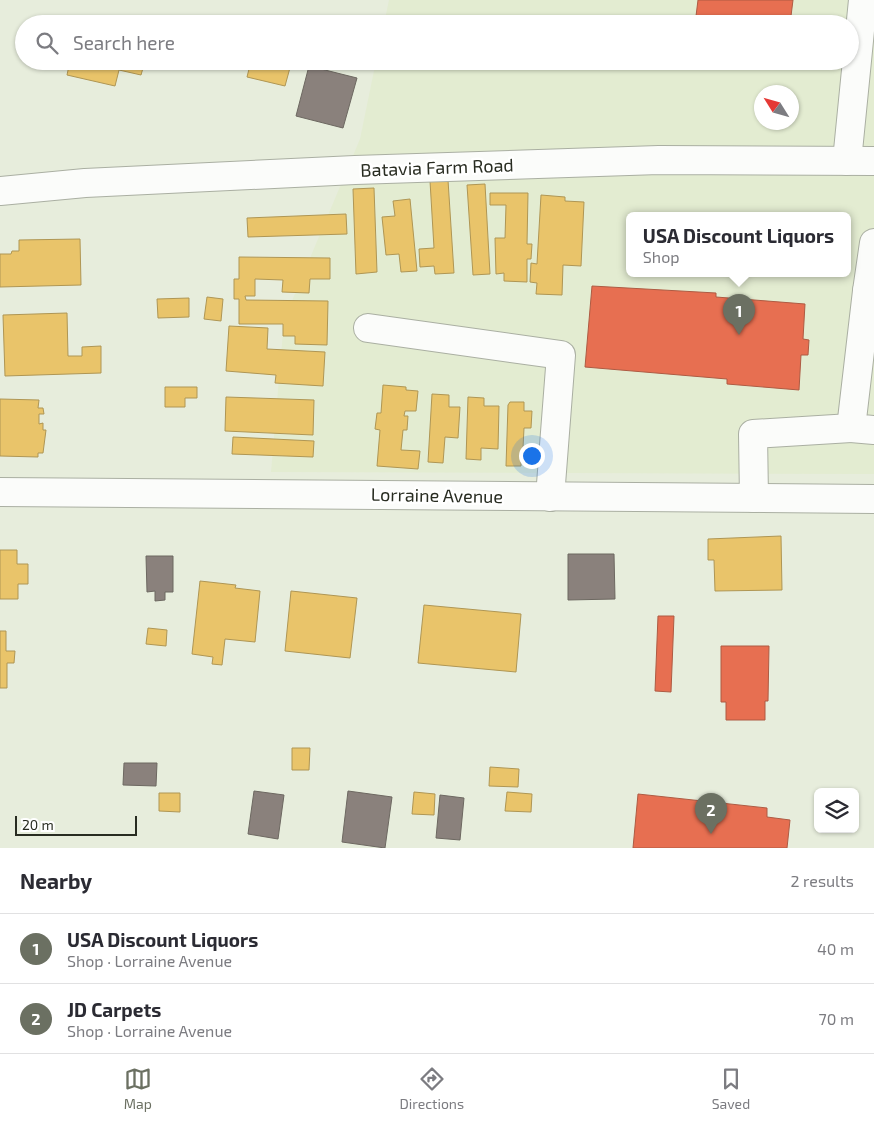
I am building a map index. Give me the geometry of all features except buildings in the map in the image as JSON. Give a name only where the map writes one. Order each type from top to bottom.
[{"type":"street","points":[[859,32],[862,0]]},
{"type":"street","points":[[847,161],[855,70]]},
{"type":"street","name":"Batavia Farm Road","points":[[0,191],[85,183],[375,170],[659,160],[874,160]]},
{"type":"street","points":[[754,498],[753,434],[862,429],[874,243]]},
{"type":"street","points":[[368,328],[560,355],[550,497]]},
{"type":"street","name":"Lorraine Avenue","points":[[0,492],[874,500]]},
{"type":"shaded area","points":[[389,0],[874,0],[874,474],[271,472],[284,320],[360,139],[374,70],[859,70],[859,15],[386,15]]},
{"type":"place","name":"USA Discount Liquors","points":[[739,335]]},
{"type":"place","name":"JD Carpets","points":[[711,834]]}]
